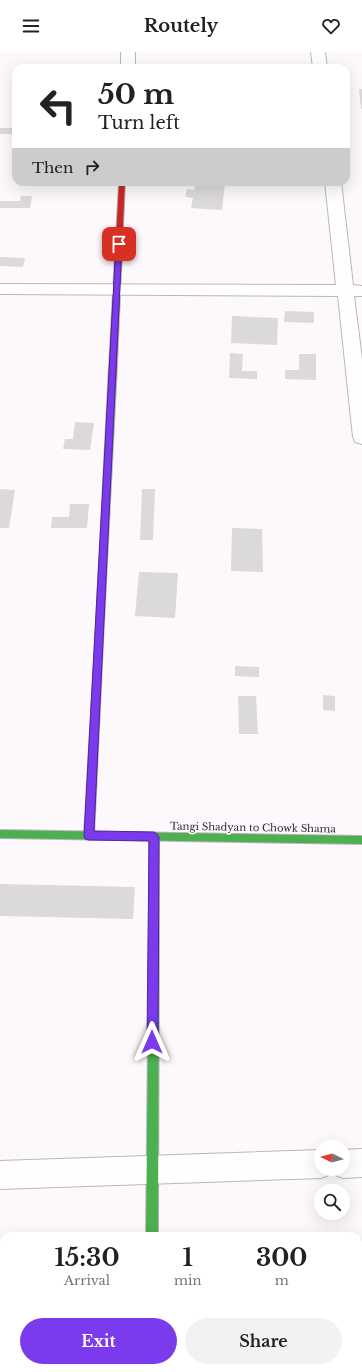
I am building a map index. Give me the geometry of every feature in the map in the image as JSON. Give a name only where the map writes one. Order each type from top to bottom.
[{"type":"street","points":[[128,52],[128,64]]},
{"type":"street","points":[[318,52],[320,64]]},
{"type":"street","points":[[89,836],[122,186]]},
{"type":"street","points":[[334,186],[354,291],[362,437]]},
{"type":"street","points":[[0,290],[354,291]]},
{"type":"street","name":"Tangi Shadyan to Chowk Shama","points":[[0,834],[362,840]]},
{"type":"street","points":[[152,1232],[151,1169],[154,837]]},
{"type":"street","points":[[350,1164],[362,1163]]},
{"type":"street","points":[[0,1175],[314,1164]]},
{"type":"building","points":[[359,89],[362,89],[362,109],[361,109]]},
{"type":"building","points":[[0,128],[12,128],[12,134],[0,134]]},
{"type":"building","points":[[194,186],[225,186],[222,210],[191,208],[193,198],[185,197],[187,189],[194,190]]},
{"type":"building","points":[[21,196],[32,196],[30,208],[0,208],[0,201],[20,201]]},
{"type":"building","points":[[0,257],[25,258],[23,267],[0,266]]},
{"type":"building","points":[[285,311],[314,312],[314,323],[284,322]]},
{"type":"building","points":[[232,316],[278,318],[277,345],[231,343]]},
{"type":"building","points":[[230,353],[243,354],[242,371],[257,371],[257,379],[229,378]]},
{"type":"building","points":[[299,354],[316,354],[316,380],[285,379],[285,370],[299,370]]},
{"type":"building","points":[[75,422],[94,423],[90,450],[63,449],[65,439],[73,439]]},
{"type":"building","points":[[0,489],[15,490],[9,528],[0,528]]},
{"type":"building","points":[[142,489],[155,489],[153,540],[140,540]]},
{"type":"building","points":[[70,504],[89,504],[87,528],[51,528],[52,517],[69,517]]},
{"type":"building","points":[[232,528],[262,529],[263,572],[231,571]]},
{"type":"building","points":[[139,572],[178,573],[175,618],[135,616]]},
{"type":"building","points":[[235,666],[259,667],[259,677],[235,676]]},
{"type":"building","points":[[323,695],[335,696],[335,711],[323,710]]},
{"type":"building","points":[[238,696],[256,696],[258,734],[239,734]]},
{"type":"building","points":[[0,884],[135,887],[133,919],[0,916]]},
{"type":"traffic: fast","points":[[99,642],[112,385]]},
{"type":"traffic: fast","points":[[0,834],[362,840]]},
{"type":"traffic: fast","points":[[152,1232],[154,934]]},
{"type":"traffic: slow","points":[[154,837],[154,934]]},
{"type":"traffic: jam","points":[[112,385],[122,186]]},
{"type":"traffic: jam","points":[[89,836],[99,642]]},
{"type":"route","points":[[119,244],[89,836],[154,837],[152,1042]]}]
